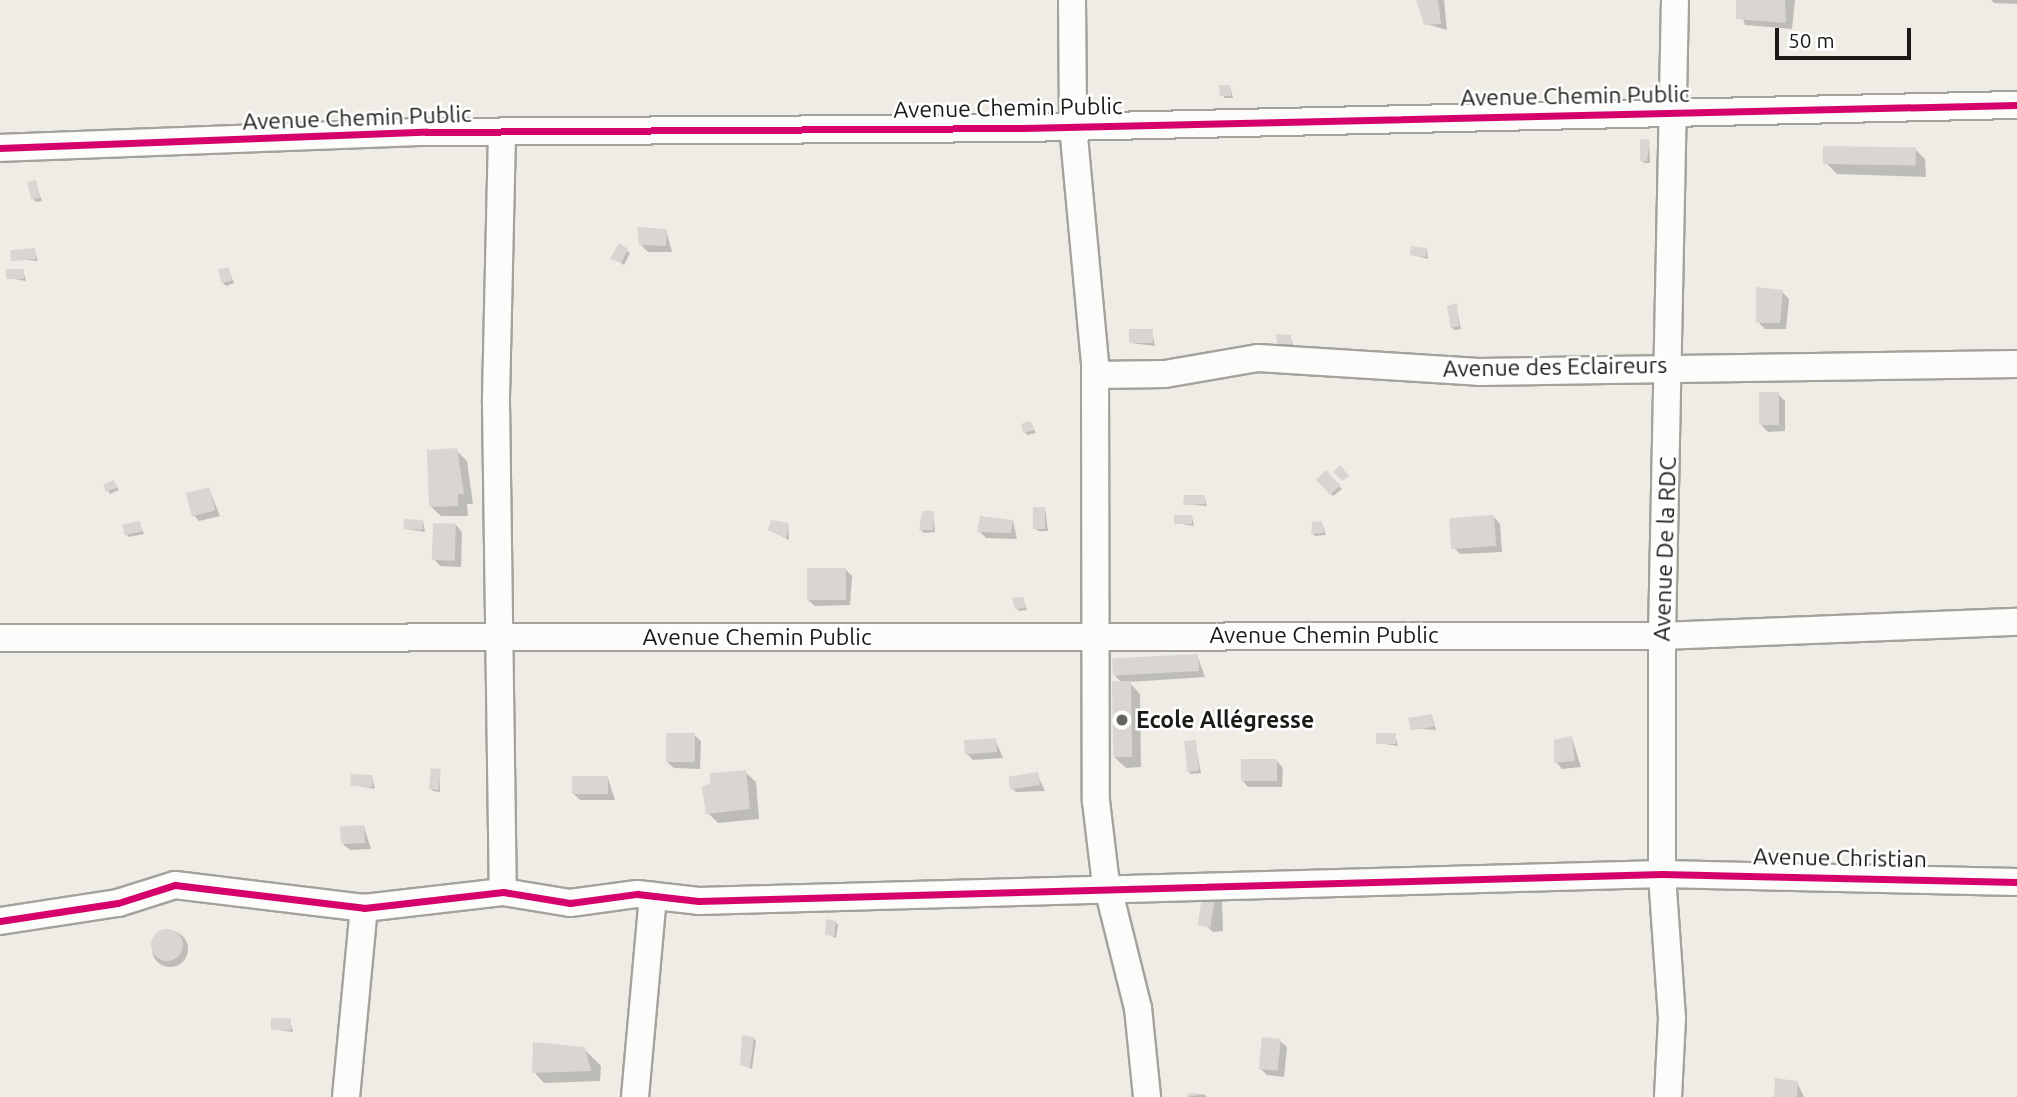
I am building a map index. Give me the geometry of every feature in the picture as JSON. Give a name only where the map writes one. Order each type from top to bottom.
[{"type":"street","points":[[1072,0],[1073,126],[1095,375],[1096,802],[1108,885],[1138,1008],[1147,1097]]},
{"type":"street","name":"Avenue De la RDC","points":[[1668,1097],[1672,1018],[1662,874],[1662,636],[1670,365],[1675,0]]},
{"type":"street","name":"Avenue Chemin Public","points":[[0,148],[502,133],[1073,126],[2017,105]]},
{"type":"street","points":[[502,133],[496,403],[502,638],[503,892]]},
{"type":"street","name":"Avenue des Eclaireurs","points":[[1095,375],[1165,374],[1258,358],[1468,372],[1670,365],[2017,364]]},
{"type":"street","name":"Avenue Chemin Public","points":[[0,638],[1662,636],[2017,622]]},
{"type":"street","name":"Avenue Christian","points":[[0,921],[118,903],[175,885],[364,908],[503,892],[570,903],[653,896],[699,901],[1108,885],[1662,874],[2017,882]]},
{"type":"street","points":[[635,1097],[653,896]]},
{"type":"street","points":[[346,1097],[364,908]]},
{"type":"building","points":[[1416,0],[1438,0],[1441,24],[1424,25]]},
{"type":"building","points":[[1736,0],[1785,0],[1786,23],[1736,19]]},
{"type":"building","points":[[1219,85],[1230,85],[1231,96],[1220,96]]},
{"type":"building","points":[[1640,139],[1650,140],[1647,161],[1640,161]]},
{"type":"building","points":[[1823,146],[1916,148],[1916,166],[1823,164]]},
{"type":"building","points":[[36,180],[40,198],[31,200],[27,182]]},
{"type":"building","points":[[637,227],[667,229],[666,246],[639,245]]},
{"type":"building","points":[[619,243],[628,249],[621,263],[610,259]]},
{"type":"building","points":[[1411,246],[1427,248],[1426,257],[1410,255]]},
{"type":"building","points":[[35,248],[36,259],[11,261],[10,250]]},
{"type":"building","points":[[229,267],[232,281],[221,283],[218,269]]},
{"type":"building","points":[[6,269],[24,269],[24,279],[6,279]]},
{"type":"building","points":[[1756,287],[1783,290],[1780,323],[1756,323]]},
{"type":"building","points":[[1457,303],[1459,326],[1451,328],[1447,306]]},
{"type":"building","points":[[1129,329],[1153,329],[1153,343],[1129,343]]},
{"type":"building","points":[[1276,334],[1291,335],[1292,344],[1277,345]]},
{"type":"building","points":[[1759,392],[1779,392],[1779,425],[1759,425]]},
{"type":"building","points":[[1030,421],[1035,430],[1023,433],[1021,424]]},
{"type":"building","points":[[457,448],[464,494],[458,494],[458,506],[429,507],[427,450]]},
{"type":"building","points":[[1340,465],[1349,476],[1342,481],[1333,472]]},
{"type":"building","points":[[1326,470],[1340,485],[1330,495],[1316,480]]},
{"type":"building","points":[[114,480],[117,487],[106,492],[103,485]]},
{"type":"building","points":[[209,487],[215,510],[192,516],[186,493]]},
{"type":"building","points":[[1184,495],[1205,495],[1205,504],[1183,505]]},
{"type":"building","points":[[1033,507],[1045,507],[1045,529],[1033,529]]},
{"type":"building","points":[[922,511],[934,511],[933,530],[919,530]]},
{"type":"building","points":[[1174,515],[1192,515],[1192,524],[1174,524]]},
{"type":"building","points":[[1494,515],[1496,546],[1451,549],[1449,518]]},
{"type":"building","points":[[980,516],[1013,520],[1011,533],[977,532]]},
{"type":"building","points":[[404,519],[423,520],[422,530],[403,529]]},
{"type":"building","points":[[771,520],[789,523],[786,538],[768,530]]},
{"type":"building","points":[[140,521],[142,532],[124,535],[122,524]]},
{"type":"building","points":[[1322,521],[1324,533],[1311,534],[1312,522]]},
{"type":"building","points":[[433,523],[456,524],[455,561],[432,560]]},
{"type":"building","points":[[807,568],[846,568],[846,600],[807,600]]},
{"type":"building","points":[[1024,597],[1025,608],[1015,609],[1012,598]]},
{"type":"building","points":[[1198,654],[1199,671],[1113,675],[1112,659]]},
{"type":"building","name":"Ecole Allégresse","points":[[1112,681],[1131,681],[1132,757],[1113,757]]},
{"type":"building","points":[[1432,714],[1434,727],[1410,731],[1408,718]]},
{"type":"building","points":[[666,733],[695,733],[695,762],[666,762]]},
{"type":"building","points":[[1376,733],[1396,733],[1396,744],[1376,744]]},
{"type":"building","points":[[1572,736],[1575,761],[1554,763],[1554,740]]},
{"type":"building","points":[[996,738],[997,752],[965,754],[964,740]]},
{"type":"building","points":[[1196,740],[1199,771],[1187,772],[1184,741]]},
{"type":"building","points":[[1241,759],[1277,759],[1277,781],[1241,781]]},
{"type":"building","points":[[431,768],[441,769],[439,790],[429,789]]},
{"type":"building","points":[[746,770],[750,809],[706,814],[702,787],[710,783],[710,773]]},
{"type":"building","points":[[1038,772],[1040,785],[1010,790],[1008,777]]},
{"type":"building","points":[[351,774],[373,775],[372,787],[350,786]]},
{"type":"building","points":[[572,776],[608,776],[608,794],[572,794]]},
{"type":"building","points":[[364,825],[365,843],[341,844],[340,826]]},
{"type":"building","points":[[1203,891],[1216,893],[1210,928],[1198,926]]},
{"type":"building","points":[[826,919],[836,921],[834,936],[825,935]]},
{"type":"building","points":[[167,929],[178,934],[183,945],[178,956],[167,961],[156,956],[151,945],[156,934]]},
{"type":"building","points":[[271,1018],[291,1018],[291,1030],[271,1030]]},
{"type":"building","points":[[742,1035],[754,1037],[750,1068],[740,1065]]},
{"type":"building","points":[[1262,1037],[1281,1039],[1278,1071],[1259,1069]]},
{"type":"building","points":[[533,1042],[585,1047],[591,1071],[532,1073]]},
{"type":"building","points":[[1775,1078],[1798,1081],[1797,1097],[1774,1097]]},
{"type":"building","points":[[1188,1093],[1206,1094],[1187,1097]]},
{"type":"cycle path","points":[[0,148],[426,132],[1023,128],[2017,105]]},
{"type":"cycle path","points":[[0,921],[118,903],[175,885],[364,908],[503,892],[570,903],[637,894],[699,901],[1662,874],[2017,882]]},
{"type":"place","name":"Ecole Allégresse","points":[[1122,720]]}]
